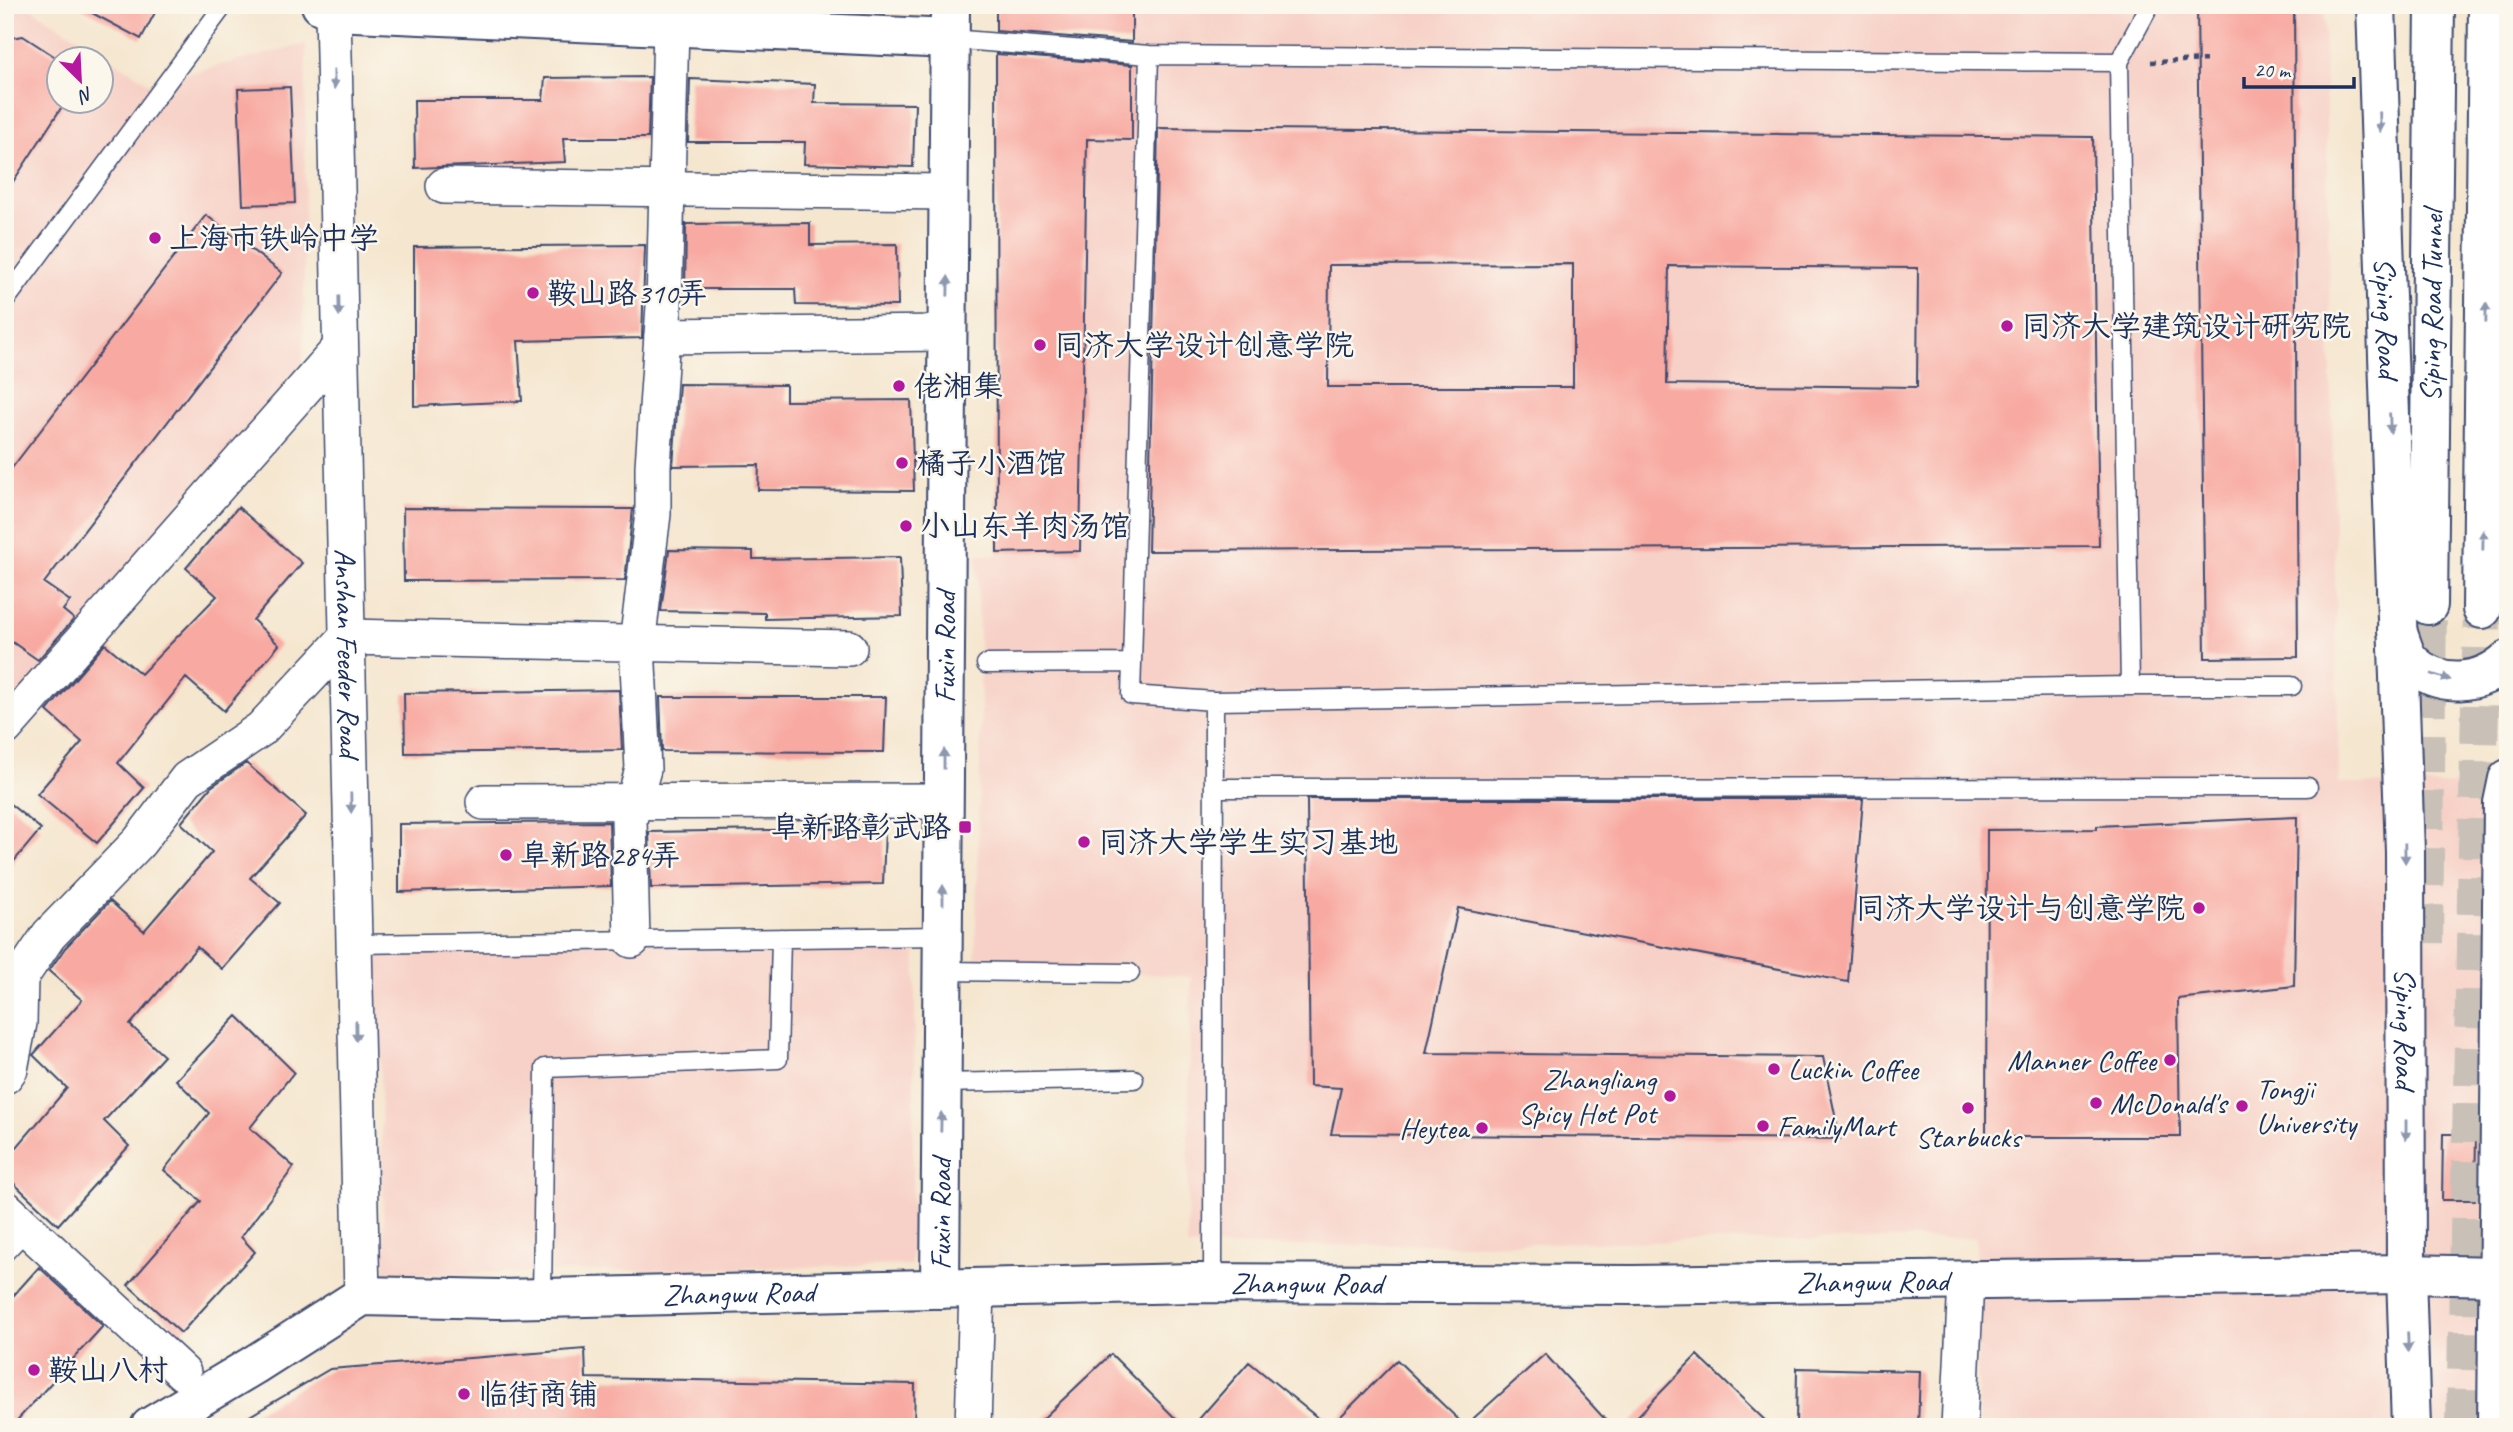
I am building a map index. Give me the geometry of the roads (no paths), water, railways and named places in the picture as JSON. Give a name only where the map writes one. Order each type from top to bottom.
[{"type":"street","name":"Siping Road","points":[[2376,5],[2405,852],[2406,1274],[2411,1427]]},
{"type":"street","name":"Siping Road Tunnel","points":[[2428,606],[2435,5]]},
{"type":"street","name":"Siping Road Tunnel","points":[[2482,608],[2488,5]]},
{"type":"street","points":[[327,8],[507,12],[671,26],[950,22]]},
{"type":"street","name":"Anshan Feeder Road","points":[[327,8],[340,348],[362,1296]]},
{"type":"street","name":"Fuxin Road","points":[[940,1289],[950,22]]},
{"type":"street","points":[[632,940],[629,820],[643,769],[637,643],[653,514],[653,467],[662,336],[671,26]]},
{"type":"street","points":[[444,186],[949,192]]},
{"type":"street","points":[[662,336],[948,333]]},
{"type":"street","points":[[5,728],[340,348]]},
{"type":"street","name":"Siping Road","points":[[2397,631],[2409,661],[2447,679],[2469,681],[2498,669],[2508,660]]},
{"type":"street","points":[[5,1076],[10,1069],[19,1023],[20,978],[50,934],[139,842],[187,779],[261,729],[347,637],[849,648]]},
{"type":"street","points":[[2497,1427],[2505,1278],[2503,803],[2508,779]]},
{"type":"street","points":[[484,802],[944,801]]},
{"type":"street","points":[[13,1230],[183,1373]]},
{"type":"street","name":"Zhangwu Road","points":[[362,1296],[542,1298],[1213,1284],[1633,1285],[2406,1274],[2505,1278]]},
{"type":"street","points":[[1959,1427],[1966,1281]]},
{"type":"street","points":[[973,1427],[977,1288]]},
{"type":"street","points":[[150,1427],[362,1296]]},
{"type":"lane","points":[[5,301],[224,5]]},
{"type":"lane","points":[[2130,686],[2119,62],[2150,5]]},
{"type":"lane","points":[[950,22],[1149,55],[2119,62]]},
{"type":"lane","points":[[1149,55],[1131,695],[1214,701],[2130,686],[2292,686]]},
{"type":"lane","points":[[986,664],[1132,663]]},
{"type":"lane","points":[[1213,1284],[1214,701]]},
{"type":"lane","points":[[1214,788],[2308,788]]},
{"type":"lane","points":[[354,944],[781,938],[1130,973]]},
{"type":"lane","points":[[542,1298],[545,1068],[778,1059],[781,938]]},
{"type":"lane","points":[[942,1083],[1134,1079]]},
{"type":"tunnel","points":[[2424,943],[2428,605]]},
{"type":"tunnel","points":[[2465,1427],[2482,609]]},
{"type":"place","name":"上海市铁岭中学","points":[[155,238]]},
{"type":"place","name":"鞍山路310弄","points":[[533,293]]},
{"type":"place","name":"同济大学建筑设计研究院","points":[[2007,326]]},
{"type":"place","name":"同济大学设计创意学院","points":[[1040,345]]},
{"type":"place","name":"佬湘集","points":[[899,386]]},
{"type":"place","name":"橘子小酒馆","points":[[902,463]]},
{"type":"place","name":"小山东羊肉汤馆","points":[[906,526]]},
{"type":"place","name":"阜新路彰武路","points":[[965,827]]},
{"type":"place","name":"同济大学学生实习基地","points":[[1084,842]]},
{"type":"place","name":"阜新路284弄","points":[[506,855]]},
{"type":"place","name":"同济大学设计与创意学院","points":[[2199,908]]},
{"type":"place","name":"Manner Coffee","points":[[2170,1060]]},
{"type":"place","name":"Luckin Coffee","points":[[1774,1069]]},
{"type":"place","name":"Zhangliang Spicy Hot Pot","points":[[1670,1096]]},
{"type":"place","name":"McDonald's","points":[[2096,1103]]},
{"type":"place","name":"Tongji University","points":[[2242,1106]]},
{"type":"place","name":"Starbucks","points":[[1968,1108]]},
{"type":"place","name":"FamilyMart","points":[[1763,1126]]},
{"type":"place","name":"Heytea","points":[[1482,1128]]},
{"type":"place","name":"鞍山八村","points":[[34,1370]]},
{"type":"place","name":"临街商铺","points":[[464,1394]]}]
